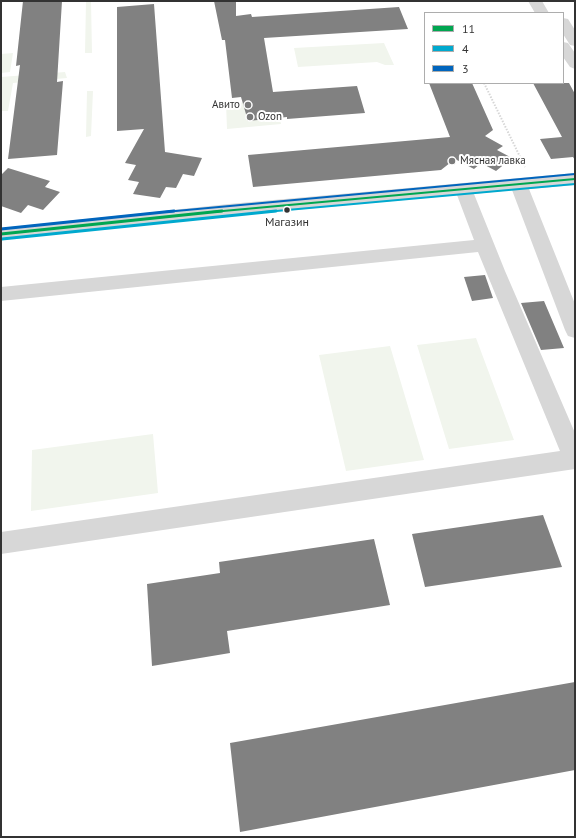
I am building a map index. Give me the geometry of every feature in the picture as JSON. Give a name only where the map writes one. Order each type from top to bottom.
[{"type":"street","points":[[535,1],[549,7]]},
{"type":"street","points":[[564,26],[575,42]]},
{"type":"street","points":[[564,48],[575,64]]},
{"type":"street","points":[[523,179],[571,309],[575,330]]},
{"type":"street","points":[[1,234],[523,179],[575,179]]},
{"type":"street","points":[[1,543],[575,459],[485,245],[466,195]]},
{"type":"street","points":[[1,294],[485,245]]},
{"type":"path","points":[[484,84],[523,179]]},
{"type":"shaded area","points":[[86,1],[91,1],[92,53],[85,53]]},
{"type":"shaded area","points":[[384,43],[394,65],[385,65],[377,62],[298,67],[294,48]]},
{"type":"shaded area","points":[[13,53],[10,72],[1,73],[1,54]]},
{"type":"shaded area","points":[[65,72],[67,78],[13,83],[8,111],[1,111],[1,77]]},
{"type":"shaded area","points":[[87,91],[93,91],[91,136],[86,137]]},
{"type":"shaded area","points":[[276,102],[281,124],[227,129],[226,103]]},
{"type":"shaded area","points":[[476,338],[514,440],[449,449],[417,345]]},
{"type":"shaded area","points":[[390,346],[424,460],[346,471],[319,355]]},
{"type":"shaded area","points":[[153,434],[158,493],[31,511],[32,450]]},
{"type":"building","points":[[23,1],[62,1],[57,82],[63,81],[57,155],[8,159],[20,65],[16,66]]},
{"type":"building","points":[[214,1],[236,1],[236,16],[251,14],[252,17],[399,7],[408,29],[264,38],[273,92],[357,86],[365,113],[287,119],[287,117],[248,121],[241,97],[232,98],[225,40],[222,40]]},
{"type":"building","points":[[154,4],[165,152],[202,158],[194,176],[183,174],[176,188],[166,187],[160,198],[133,194],[139,182],[128,180],[136,165],[125,163],[144,129],[117,131],[117,7]]},
{"type":"building","points":[[569,83],[575,94],[575,160],[573,157],[551,159],[540,139],[562,137],[534,84]]},
{"type":"building","points":[[429,84],[472,84],[493,130],[485,136],[503,146],[497,150],[512,158],[496,171],[481,163],[474,169],[455,159],[441,170],[253,187],[248,155],[450,137]]},
{"type":"building","points":[[8,168],[50,181],[45,187],[60,192],[43,210],[28,205],[21,213],[1,206],[1,175]]},
{"type":"building","points":[[485,275],[493,298],[472,301],[464,277]]},
{"type":"building","points":[[544,301],[564,348],[541,350],[521,303]]},
{"type":"building","points":[[543,515],[562,567],[425,587],[412,534]]},
{"type":"building","points":[[374,539],[390,605],[227,631],[230,653],[152,666],[147,584],[220,573],[219,562]]},
{"type":"building","points":[[575,682],[575,770],[240,832],[230,743]]},
{"type":"transit line","name":"3","points":[[1,229],[229,205],[575,174]]},
{"type":"transit line","name":"11","points":[[1,234],[229,210],[575,179]]},
{"type":"transit line","name":"4","points":[[2,239],[229,215],[575,184]]},
{"type":"place","name":"Авито","points":[[248,105]]},
{"type":"place","name":"Ozon","points":[[250,117]]},
{"type":"place","name":"Мясная лавка","points":[[452,161]]},
{"type":"place","name":"Магазин","points":[[287,210]]}]
